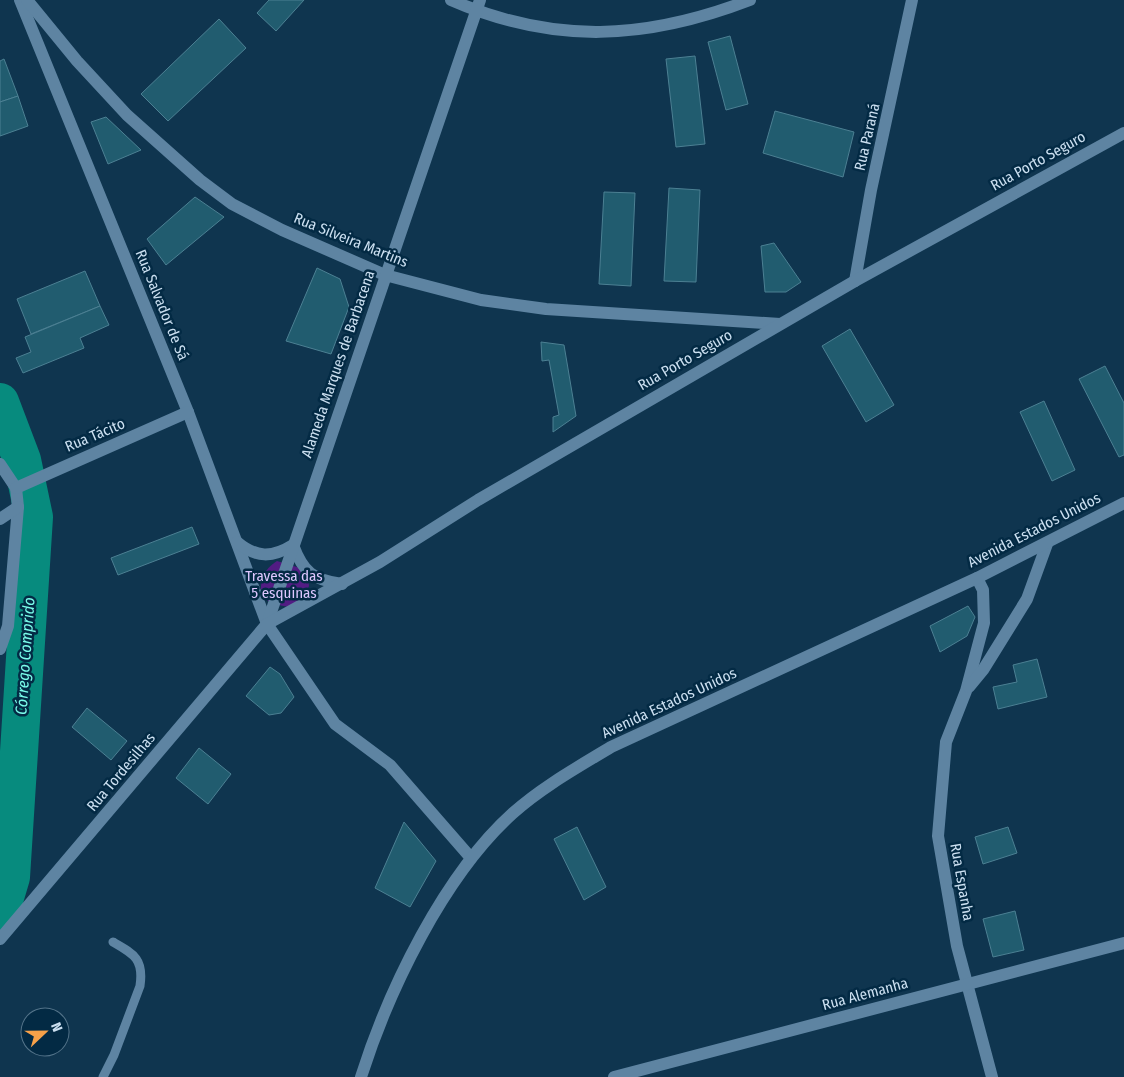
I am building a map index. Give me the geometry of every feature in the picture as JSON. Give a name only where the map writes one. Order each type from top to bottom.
[{"type":"street","name":"Rua Salvador de Sá","points":[[20,0],[188,412],[267,624],[335,724],[390,765],[471,858]]},
{"type":"street","name":"Rua Silveira Martins","points":[[27,0],[77,61],[128,115],[200,180],[232,204],[282,230],[385,275],[480,300],[546,309],[780,324]]},
{"type":"street","points":[[451,0],[478,5],[535,26],[596,33],[677,22],[750,0]]},
{"type":"street","name":"Rua Paraná","points":[[855,281],[871,190],[912,0]]},
{"type":"street","name":"Alameda Marques de Barbacena","points":[[267,624],[478,5]]},
{"type":"street","name":"Rua Porto Seguro","points":[[267,624],[342,584],[478,500],[855,281],[1124,133]]},
{"type":"street","name":"Rua Tácito","points":[[23,484],[188,412]]},
{"type":"street","points":[[0,464],[23,484],[18,507],[8,626],[0,649]]},
{"type":"street","name":"Avenida Estados Unidos","points":[[361,1077],[375,1033],[404,969],[471,858],[514,812],[564,775],[611,747],[977,578],[1047,544],[1124,503]]},
{"type":"street","points":[[0,519],[18,507]]},
{"type":"street","points":[[237,542],[256,554],[267,555],[274,555],[293,545],[306,570],[317,579],[342,584]]},
{"type":"street","name":"Rua Espanha","points":[[966,691],[984,670],[1027,599],[1047,544]]},
{"type":"street","name":"Rua Espanha","points":[[977,578],[983,590],[984,624],[966,691],[946,742],[938,836],[955,937],[992,1077]]},
{"type":"street","name":"Rua Tordesilhas","points":[[4,935],[267,624]]},
{"type":"street","name":"Rua Alemanha","points":[[622,1076],[1124,943]]},
{"type":"lane","points":[[103,1077],[114,1055],[137,995],[142,974],[140,963],[133,954],[113,942]]},
{"type":"green space","name":"Travessa das 5 esquinas","points":[[277,561],[300,568],[308,575],[309,586],[305,597],[289,607],[273,604],[261,596],[263,576],[268,568]]},
{"type":"building","points":[[269,0],[304,0],[276,31],[257,13]]},
{"type":"building","points":[[219,19],[246,48],[168,121],[141,94]]},
{"type":"building","points":[[730,36],[748,104],[726,110],[708,42]]},
{"type":"building","points":[[695,56],[705,144],[676,147],[666,59]]},
{"type":"building","points":[[4,59],[18,96],[0,102],[0,61]]},
{"type":"building","points":[[18,96],[28,126],[0,136],[0,102]]},
{"type":"building","points":[[775,111],[854,132],[843,177],[763,153]]},
{"type":"building","points":[[106,117],[141,150],[108,164],[91,122]]},
{"type":"building","points":[[669,188],[700,190],[696,282],[664,281]]},
{"type":"building","points":[[604,192],[635,193],[631,286],[599,284]]},
{"type":"building","points":[[195,197],[224,217],[166,265],[147,239]]},
{"type":"building","points":[[774,243],[801,282],[786,292],[765,292],[761,246]]},
{"type":"building","points":[[317,268],[340,279],[349,307],[331,354],[286,341]]},
{"type":"building","points":[[85,271],[100,306],[31,334],[17,299]]},
{"type":"building","points":[[100,306],[109,325],[80,338],[84,348],[23,373],[16,358],[31,352],[25,337]]},
{"type":"building","points":[[850,329],[894,405],[866,422],[822,346]]},
{"type":"building","points":[[541,342],[564,345],[576,416],[553,432],[553,417],[559,415],[549,360],[542,361]]},
{"type":"building","points":[[1105,366],[1124,403],[1124,455],[1119,457],[1079,379]]},
{"type":"building","points":[[1044,401],[1075,470],[1052,481],[1020,412]]},
{"type":"building","points":[[192,527],[199,544],[118,575],[111,558]]},
{"type":"building","points":[[968,606],[975,617],[967,636],[940,652],[930,626]]},
{"type":"building","points":[[1037,659],[1047,697],[998,709],[993,687],[1017,682],[1013,665]]},
{"type":"building","points":[[270,667],[280,674],[294,697],[281,713],[269,715],[246,696]]},
{"type":"building","points":[[87,708],[127,741],[111,760],[72,727]]},
{"type":"building","points":[[199,748],[231,774],[208,804],[176,778]]},
{"type":"building","points":[[404,822],[436,861],[410,907],[375,888]]},
{"type":"building","points":[[577,827],[606,887],[584,900],[554,839]]},
{"type":"building","points":[[1008,827],[1017,853],[983,864],[975,837]]},
{"type":"building","points":[[1015,911],[1024,950],[993,957],[983,919]]},
{"type":"waterway","name":"Córrego Comprido","points":[[0,402],[22,460],[34,517],[11,877],[0,914]]}]
